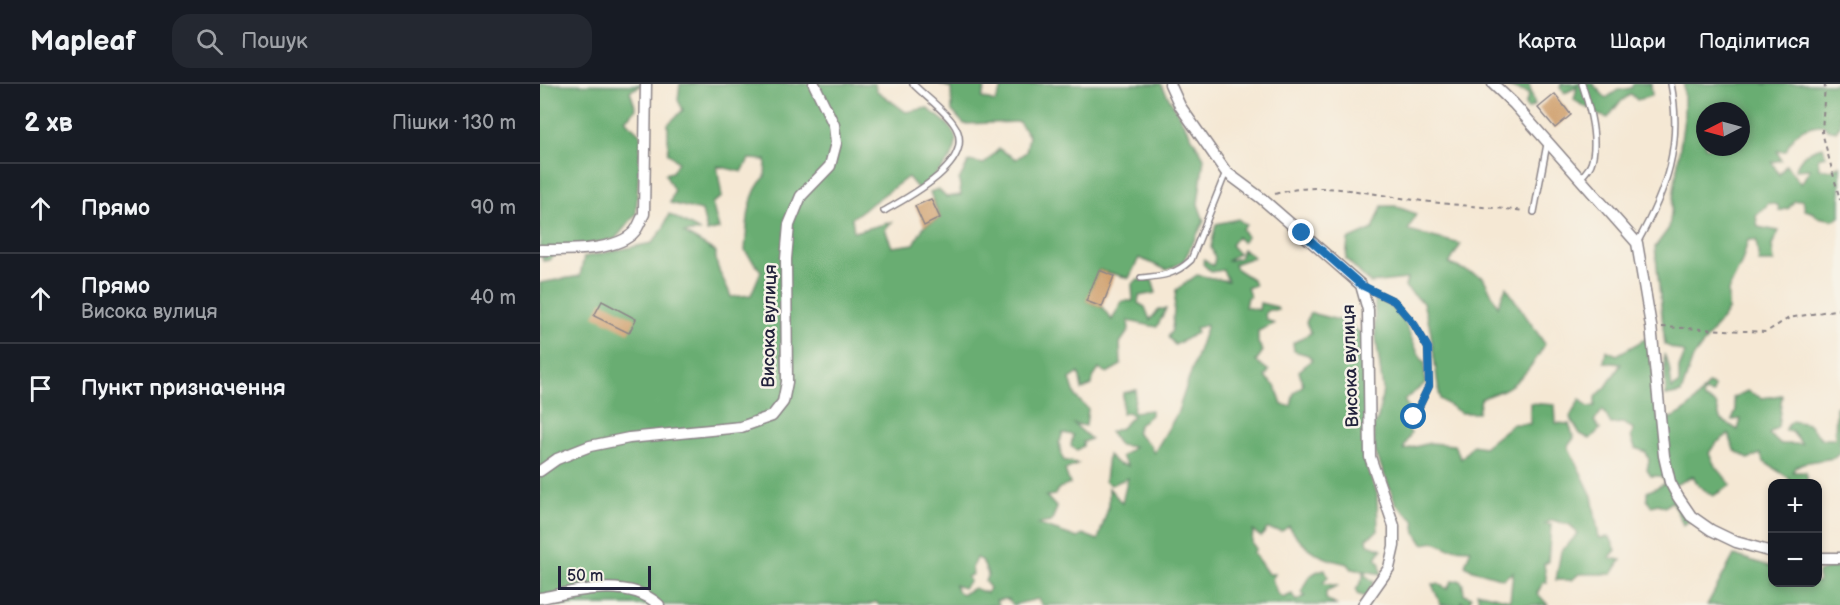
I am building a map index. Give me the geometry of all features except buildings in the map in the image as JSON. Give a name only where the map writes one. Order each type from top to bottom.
[{"type":"street","points":[[540,250],[573,250],[618,243],[634,231],[644,214],[648,105],[646,84]]},
{"type":"street","name":"Висока вулиця","points":[[540,471],[557,459],[590,446],[629,438],[741,427],[772,416],[783,402],[787,382],[786,259],[789,225],[801,196],[830,166],[836,143],[834,124],[814,84]]},
{"type":"street","name":"Висока вулиця","points":[[1170,84],[1180,106],[1226,172],[1261,198],[1361,285],[1368,310],[1370,457],[1394,526],[1394,546],[1389,568],[1363,605]]},
{"type":"street","points":[[1493,84],[1514,104],[1637,243],[1651,326],[1664,456],[1670,482],[1678,497],[1691,516],[1711,530],[1736,542],[1768,551]]},
{"type":"street","points":[[1822,558],[1840,558]]},
{"type":"street","points":[[540,598],[578,590],[620,589],[650,597],[659,605]]},
{"type":"lane","points":[[884,211],[941,176],[957,152],[958,138],[954,124],[914,84]]},
{"type":"lane","points":[[1580,179],[1591,165],[1593,152],[1591,110],[1582,84]]},
{"type":"lane","points":[[1637,243],[1660,201],[1674,148],[1674,100],[1671,84]]},
{"type":"lane","points":[[1534,212],[1547,142]]},
{"type":"lane","points":[[1141,278],[1165,276],[1180,270],[1191,260],[1226,172]]},
{"type":"lane","points":[[1361,285],[1394,301],[1414,324],[1428,348],[1429,386],[1414,417]]},
{"type":"path","points":[[1825,84],[1822,132],[1840,200]]},
{"type":"path","points":[[1261,198],[1299,187],[1353,190],[1416,200],[1534,212]]},
{"type":"path","points":[[1651,326],[1766,332],[1789,318],[1840,309]]},
{"type":"green space","points":[[540,84],[642,85],[630,91],[636,109],[625,120],[641,135],[636,214],[615,239],[557,250],[550,260],[543,261],[540,248]]},
{"type":"green space","points":[[680,84],[875,84],[876,90],[906,112],[927,108],[947,123],[955,135],[956,144],[948,161],[918,189],[908,177],[852,218],[854,232],[892,222],[885,229],[892,247],[914,244],[924,226],[940,218],[930,192],[938,189],[946,197],[961,195],[959,180],[969,161],[984,164],[999,149],[1016,159],[1026,152],[1029,136],[1019,122],[964,124],[952,111],[951,88],[940,84],[986,84],[982,98],[995,102],[1004,84],[1161,84],[1204,158],[1198,204],[1204,221],[1183,262],[1167,270],[1139,258],[1129,278],[1099,270],[1087,301],[1102,307],[1112,320],[1122,301],[1133,301],[1132,284],[1137,280],[1152,280],[1156,293],[1139,296],[1138,303],[1145,307],[1150,320],[1159,309],[1166,309],[1157,327],[1128,321],[1129,330],[1120,343],[1121,365],[1107,373],[1099,369],[1093,378],[1092,385],[1082,390],[1079,373],[1070,379],[1076,397],[1088,409],[1086,426],[1074,424],[1091,439],[1083,442],[1083,446],[1077,450],[1071,446],[1073,435],[1063,433],[1059,443],[1063,460],[1078,464],[1065,470],[1070,484],[1059,488],[1055,495],[1046,496],[1057,508],[1051,522],[1037,524],[1078,538],[1083,534],[1098,540],[1109,505],[1109,488],[1122,503],[1128,478],[1111,485],[1105,481],[1108,455],[1118,464],[1128,466],[1121,457],[1134,447],[1119,445],[1110,432],[1121,428],[1133,416],[1128,412],[1122,414],[1123,393],[1136,390],[1133,412],[1151,410],[1151,415],[1139,425],[1136,433],[1150,445],[1154,453],[1177,414],[1207,325],[1195,328],[1197,333],[1175,345],[1168,337],[1172,330],[1176,290],[1197,275],[1228,281],[1223,270],[1211,272],[1203,264],[1204,259],[1213,266],[1215,258],[1211,247],[1216,224],[1238,219],[1246,225],[1242,229],[1247,237],[1242,242],[1237,237],[1231,245],[1238,253],[1227,261],[1239,258],[1243,249],[1254,257],[1234,264],[1235,268],[1252,279],[1255,285],[1247,288],[1250,296],[1247,297],[1245,307],[1259,310],[1260,303],[1277,307],[1278,310],[1269,310],[1265,314],[1266,319],[1274,324],[1258,331],[1258,343],[1263,351],[1256,361],[1269,371],[1265,377],[1276,387],[1282,405],[1291,406],[1294,393],[1303,385],[1299,371],[1312,360],[1308,355],[1294,351],[1293,343],[1311,333],[1306,323],[1310,313],[1347,322],[1366,338],[1370,463],[1364,460],[1377,493],[1378,531],[1367,538],[1368,544],[1382,549],[1376,558],[1380,564],[1381,574],[1365,571],[1365,575],[1374,582],[1365,597],[1357,594],[1356,590],[1363,578],[1363,571],[1352,569],[1348,564],[1314,552],[1289,526],[1282,531],[1267,529],[1261,537],[1253,531],[1252,543],[1256,549],[1253,552],[1268,574],[1275,574],[1272,579],[1277,593],[1283,598],[1292,594],[1296,601],[1305,596],[1302,592],[1310,577],[1325,569],[1328,577],[1323,583],[1337,586],[1326,591],[1326,599],[1336,605],[1042,605],[1038,599],[1013,605],[1008,599],[996,600],[999,605],[879,605],[876,602],[866,605],[540,605],[540,283],[580,276],[584,257],[652,243],[663,229],[669,214],[700,231],[684,233],[716,252],[719,269],[731,297],[751,295],[761,271],[745,251],[751,201],[765,177],[766,160],[749,159],[742,172],[717,166],[722,197],[712,203],[719,229],[707,232],[702,211],[670,203],[674,191],[665,174],[672,172],[678,162],[668,153],[668,124],[683,110],[678,100]],"holes":[[[976,558],[982,560],[988,575],[985,581],[989,587],[987,593],[974,588],[963,594],[958,592],[955,585],[963,588],[970,581],[967,577],[973,574],[972,567]]]},
{"type":"green space","points":[[1500,84],[1529,84],[1535,105],[1528,109],[1525,105],[1529,94]]},
{"type":"green space","points":[[1561,84],[1593,84],[1606,98],[1618,90],[1631,88],[1633,84],[1651,84],[1652,96],[1637,100],[1631,94],[1619,103],[1608,118],[1595,114],[1593,107],[1587,108],[1574,100],[1577,87],[1565,93],[1560,88]]},
{"type":"green space","points":[[1684,84],[1840,84],[1840,125],[1836,131],[1827,129],[1824,125],[1805,128],[1796,134],[1786,151],[1777,151],[1781,160],[1772,162],[1779,175],[1786,165],[1801,184],[1810,169],[1795,170],[1802,157],[1823,147],[1826,156],[1818,158],[1819,169],[1831,170],[1840,165],[1840,217],[1834,220],[1817,217],[1814,213],[1805,210],[1803,200],[1794,201],[1789,208],[1779,211],[1778,205],[1769,203],[1756,216],[1758,227],[1779,231],[1772,245],[1774,262],[1759,262],[1756,240],[1748,240],[1742,262],[1728,291],[1728,310],[1693,358],[1681,393],[1666,396],[1664,354],[1669,366],[1672,389],[1679,383],[1679,368],[1685,353],[1665,345],[1655,247],[1669,228],[1684,118]]},
{"type":"green space","points":[[1382,206],[1395,206],[1416,214],[1408,231],[1461,244],[1449,264],[1483,277],[1498,306],[1506,287],[1545,344],[1533,364],[1516,382],[1481,399],[1478,413],[1461,413],[1440,399],[1430,328],[1423,303],[1405,287],[1407,279],[1370,283],[1346,259],[1348,240],[1373,229]]},
{"type":"green space","points":[[1375,300],[1396,310],[1407,326],[1414,345],[1425,363],[1425,384],[1404,400],[1409,409],[1399,420],[1411,433],[1403,450],[1430,443],[1454,445],[1461,459],[1473,445],[1484,447],[1513,424],[1530,424],[1530,403],[1555,405],[1556,423],[1569,424],[1574,438],[1568,446],[1592,496],[1599,538],[1610,537],[1616,550],[1609,558],[1621,560],[1612,574],[1579,574],[1572,580],[1556,580],[1561,551],[1578,534],[1570,525],[1552,520],[1545,524],[1551,525],[1548,562],[1544,564],[1547,583],[1544,582],[1537,593],[1548,605],[1480,605],[1477,592],[1510,600],[1513,572],[1503,579],[1473,570],[1465,565],[1471,549],[1448,548],[1435,542],[1423,544],[1416,533],[1414,520],[1396,504],[1375,451],[1373,428],[1378,418],[1383,390],[1375,330]]},
{"type":"green space","points":[[1649,337],[1658,420],[1674,417],[1687,409],[1708,384],[1714,386],[1713,394],[1704,392],[1703,398],[1716,404],[1720,419],[1738,430],[1741,419],[1732,420],[1736,411],[1733,398],[1747,391],[1762,398],[1782,395],[1778,427],[1769,434],[1780,444],[1802,444],[1792,432],[1784,430],[1792,421],[1808,424],[1822,439],[1835,439],[1836,407],[1840,405],[1840,453],[1834,458],[1803,463],[1795,467],[1793,472],[1806,472],[1807,479],[1789,479],[1764,462],[1760,454],[1748,459],[1734,450],[1729,434],[1715,444],[1709,453],[1714,464],[1731,485],[1713,496],[1698,485],[1693,476],[1673,486],[1693,519],[1683,525],[1672,501],[1665,507],[1658,504],[1651,506],[1647,499],[1647,492],[1666,483],[1661,476],[1651,476],[1647,470],[1649,460],[1646,452],[1635,448],[1631,437],[1634,429],[1623,423],[1611,424],[1603,410],[1594,421],[1600,429],[1590,439],[1580,434],[1570,417],[1580,399],[1588,407],[1595,406],[1595,397],[1606,387],[1621,364],[1604,362],[1606,350],[1617,355]]},
{"type":"green space","points":[[1734,555],[1768,566],[1768,587],[1822,587],[1822,571],[1835,566],[1840,568],[1840,605],[1707,605]]},
{"type":"green space","points":[[1459,580],[1463,584],[1464,594],[1471,597],[1469,604],[1461,601],[1461,605],[1441,605],[1432,584],[1438,584],[1447,589],[1452,581]]},
{"type":"route","points":[[1302,233],[1361,285],[1394,301],[1414,324],[1428,348],[1429,386],[1414,417]]}]
